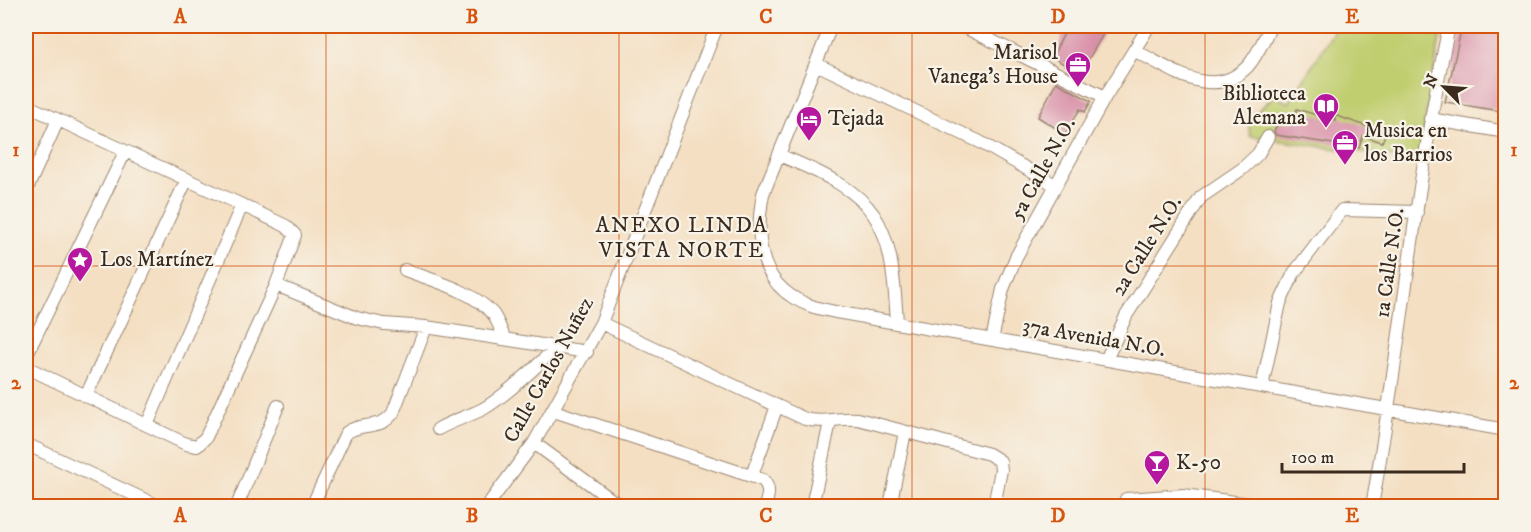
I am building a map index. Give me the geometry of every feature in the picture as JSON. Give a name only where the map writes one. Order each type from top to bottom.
[{"type":"street","name":"Calle Carlos Nuñez","points":[[487,507],[534,443],[554,411],[601,323],[717,26]]},
{"type":"street","name":"37a Avenida N.O.","points":[[831,26],[763,194],[758,218],[758,240],[764,263],[774,280],[792,296],[813,306],[897,323],[1506,430]]},
{"type":"street","points":[[962,26],[1105,97]]},
{"type":"street","name":"5a Calle N.O.","points":[[992,340],[1004,289],[1016,257],[1105,97],[1149,26]]},
{"type":"street","points":[[1135,51],[1191,79],[1213,85],[1234,78],[1249,64],[1271,26]]},
{"type":"street","name":"1a Calle N.O.","points":[[1372,507],[1390,410],[1430,119],[1449,26]]},
{"type":"street","points":[[816,64],[980,142],[1055,185]]},
{"type":"street","points":[[26,105],[286,226],[295,235],[276,285],[206,437],[197,446],[147,425],[26,367]]},
{"type":"street","points":[[1430,119],[1506,132]]},
{"type":"street","points":[[26,191],[58,120]]},
{"type":"street","name":"2a Calle N.O.","points":[[1106,360],[1126,316],[1201,197],[1242,169],[1258,154],[1268,137]]},
{"type":"street","points":[[26,356],[125,152]]},
{"type":"street","points":[[779,155],[817,170],[843,185],[879,219],[888,242],[894,274],[897,323]]},
{"type":"street","points":[[86,396],[187,179]]},
{"type":"street","points":[[147,425],[242,205]]},
{"type":"street","points":[[1262,387],[1285,293],[1294,273],[1316,241],[1342,210],[1417,212]]},
{"type":"street","points":[[405,270],[460,291],[483,305],[494,316],[505,339]]},
{"type":"street","points":[[276,285],[357,318],[384,324],[426,327],[587,352]]},
{"type":"street","points":[[601,323],[805,419],[830,422],[844,417],[858,419],[989,454],[1000,460],[1001,470],[994,507]]},
{"type":"street","points":[[312,507],[346,433],[360,426],[387,422],[393,413],[426,327]]},
{"type":"street","points":[[438,429],[466,414],[481,410],[544,361],[556,347]]},
{"type":"street","points":[[237,507],[278,406]]},
{"type":"street","points":[[752,475],[777,406]]},
{"type":"street","points":[[554,411],[752,475],[768,485],[769,492],[765,507]]},
{"type":"street","points":[[812,507],[830,422]]},
{"type":"street","points":[[890,507],[905,432]]},
{"type":"street","points":[[534,443],[620,507]]},
{"type":"street","points":[[26,444],[158,507]]},
{"type":"street","points":[[1126,499],[1184,495],[1260,506]]},
{"type":"green space","points":[[1337,26],[1442,26],[1418,161],[1250,136],[1248,120],[1274,96],[1289,103]]},
{"type":"building","points":[[1088,26],[1103,34],[1080,74],[1052,57],[1067,28],[1083,33]]},
{"type":"building","points":[[1462,26],[1506,26],[1506,112],[1445,102]]},
{"type":"building","points":[[1056,82],[1091,101],[1085,112],[1080,109],[1065,134],[1038,117]]},
{"type":"building","name":"Biblioteca Alemana","points":[[1297,109],[1336,121],[1334,115],[1386,133],[1382,142],[1363,136],[1359,148],[1276,135],[1274,131],[1280,120],[1291,123]]},
{"type":"place","name":"Marisol Vanega’s House","points":[[1078,88]]},
{"type":"place","name":"Biblioteca Alemana","points":[[1326,129]]},
{"type":"place","name":"Tejada","points":[[809,142]]},
{"type":"place","name":"Musica en los Barrios","points":[[1345,166]]},
{"type":"place","name":"Los Martínez","points":[[80,283]]},
{"type":"place","name":"K-50","points":[[1157,486]]},
{"type":"district","name":"ANEXO LINDA VISTA NORTE","points":[[682,238]]}]
